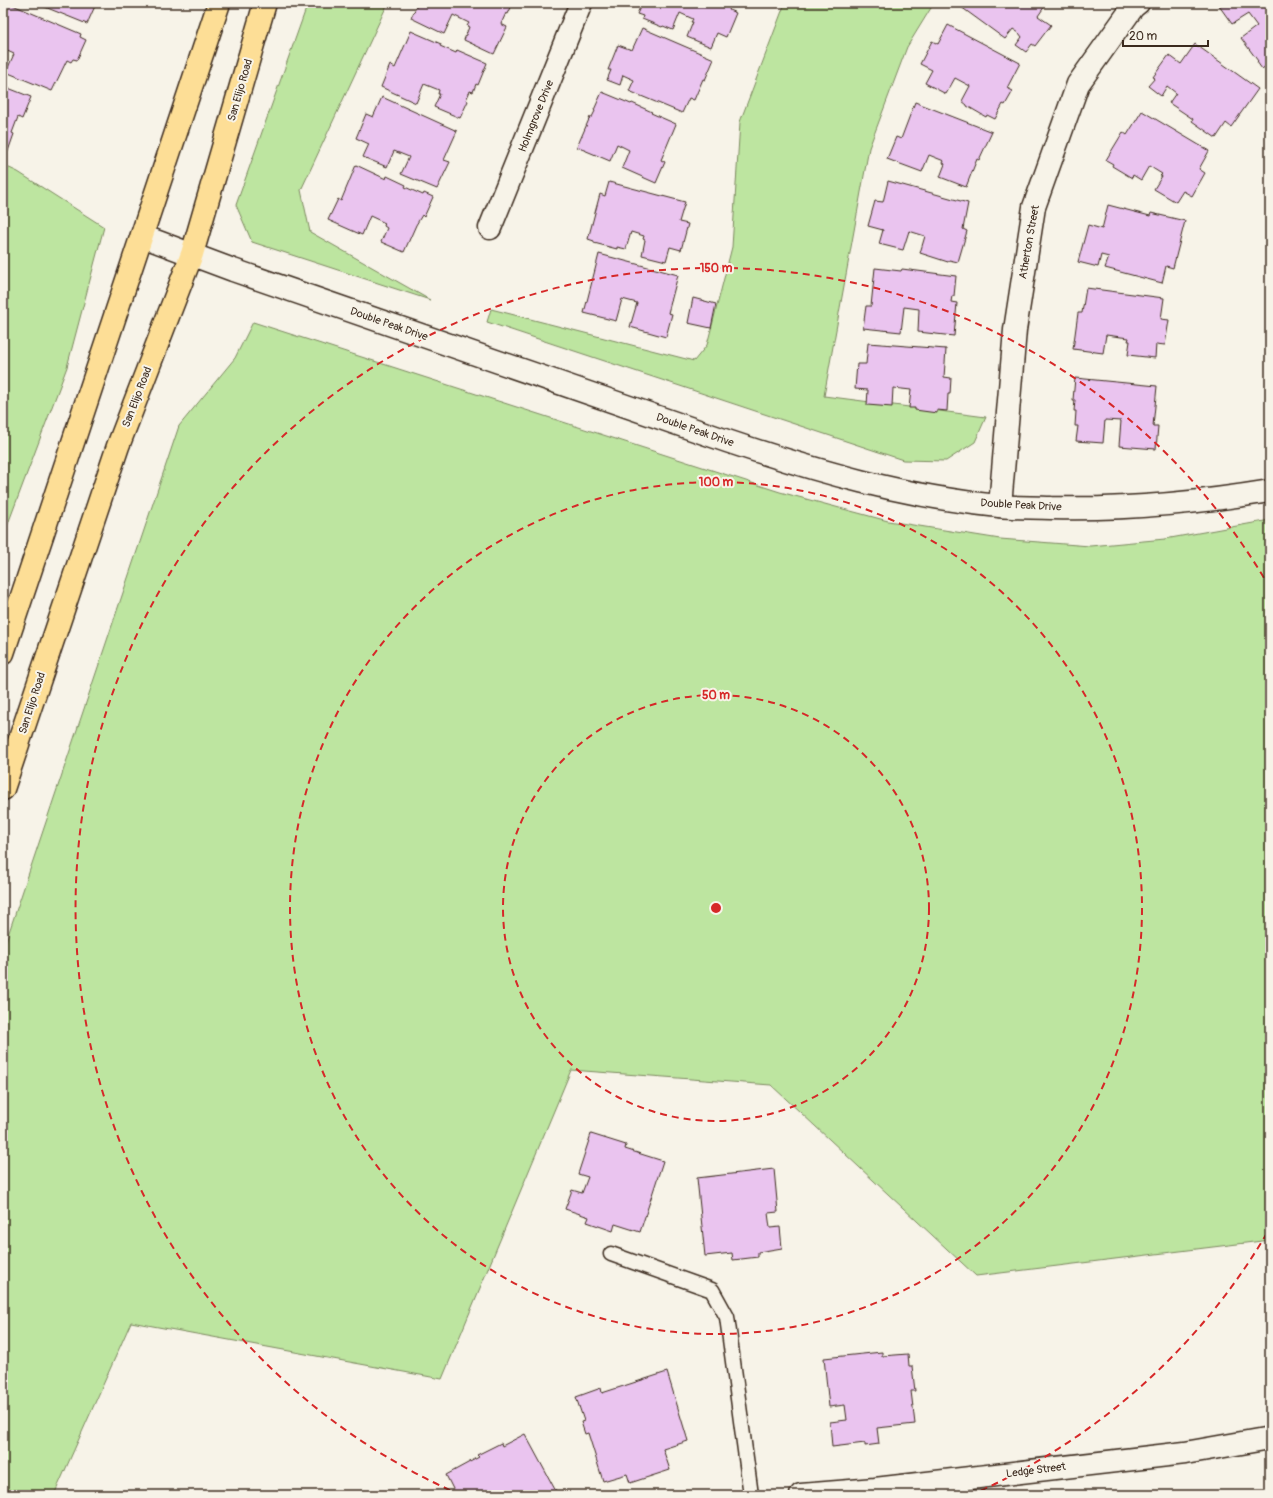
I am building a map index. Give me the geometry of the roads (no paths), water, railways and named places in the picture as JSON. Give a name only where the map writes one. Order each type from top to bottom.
[{"type":"main road","points":[[3,653],[219,3]]},
{"type":"main road","name":"San Elijo Road","points":[[3,789],[118,446],[192,254],[265,3]]},
{"type":"street","name":"Holmgrove Drive","points":[[490,228],[581,3]]},
{"type":"street","name":"Atherton Street","points":[[1000,506],[1015,330],[1034,207],[1078,84],[1138,3]]},
{"type":"street","name":"Double Peak Drive","points":[[142,236],[233,270],[791,463],[855,480],[929,496],[1000,506],[1078,508],[1141,507],[1204,501],[1270,491]]},
{"type":"street","name":"Ledge Street","points":[[802,1495],[875,1489],[1185,1453],[1270,1438]]},
{"type":"lane","points":[[611,1254],[712,1290],[727,1317],[751,1495]]}]
